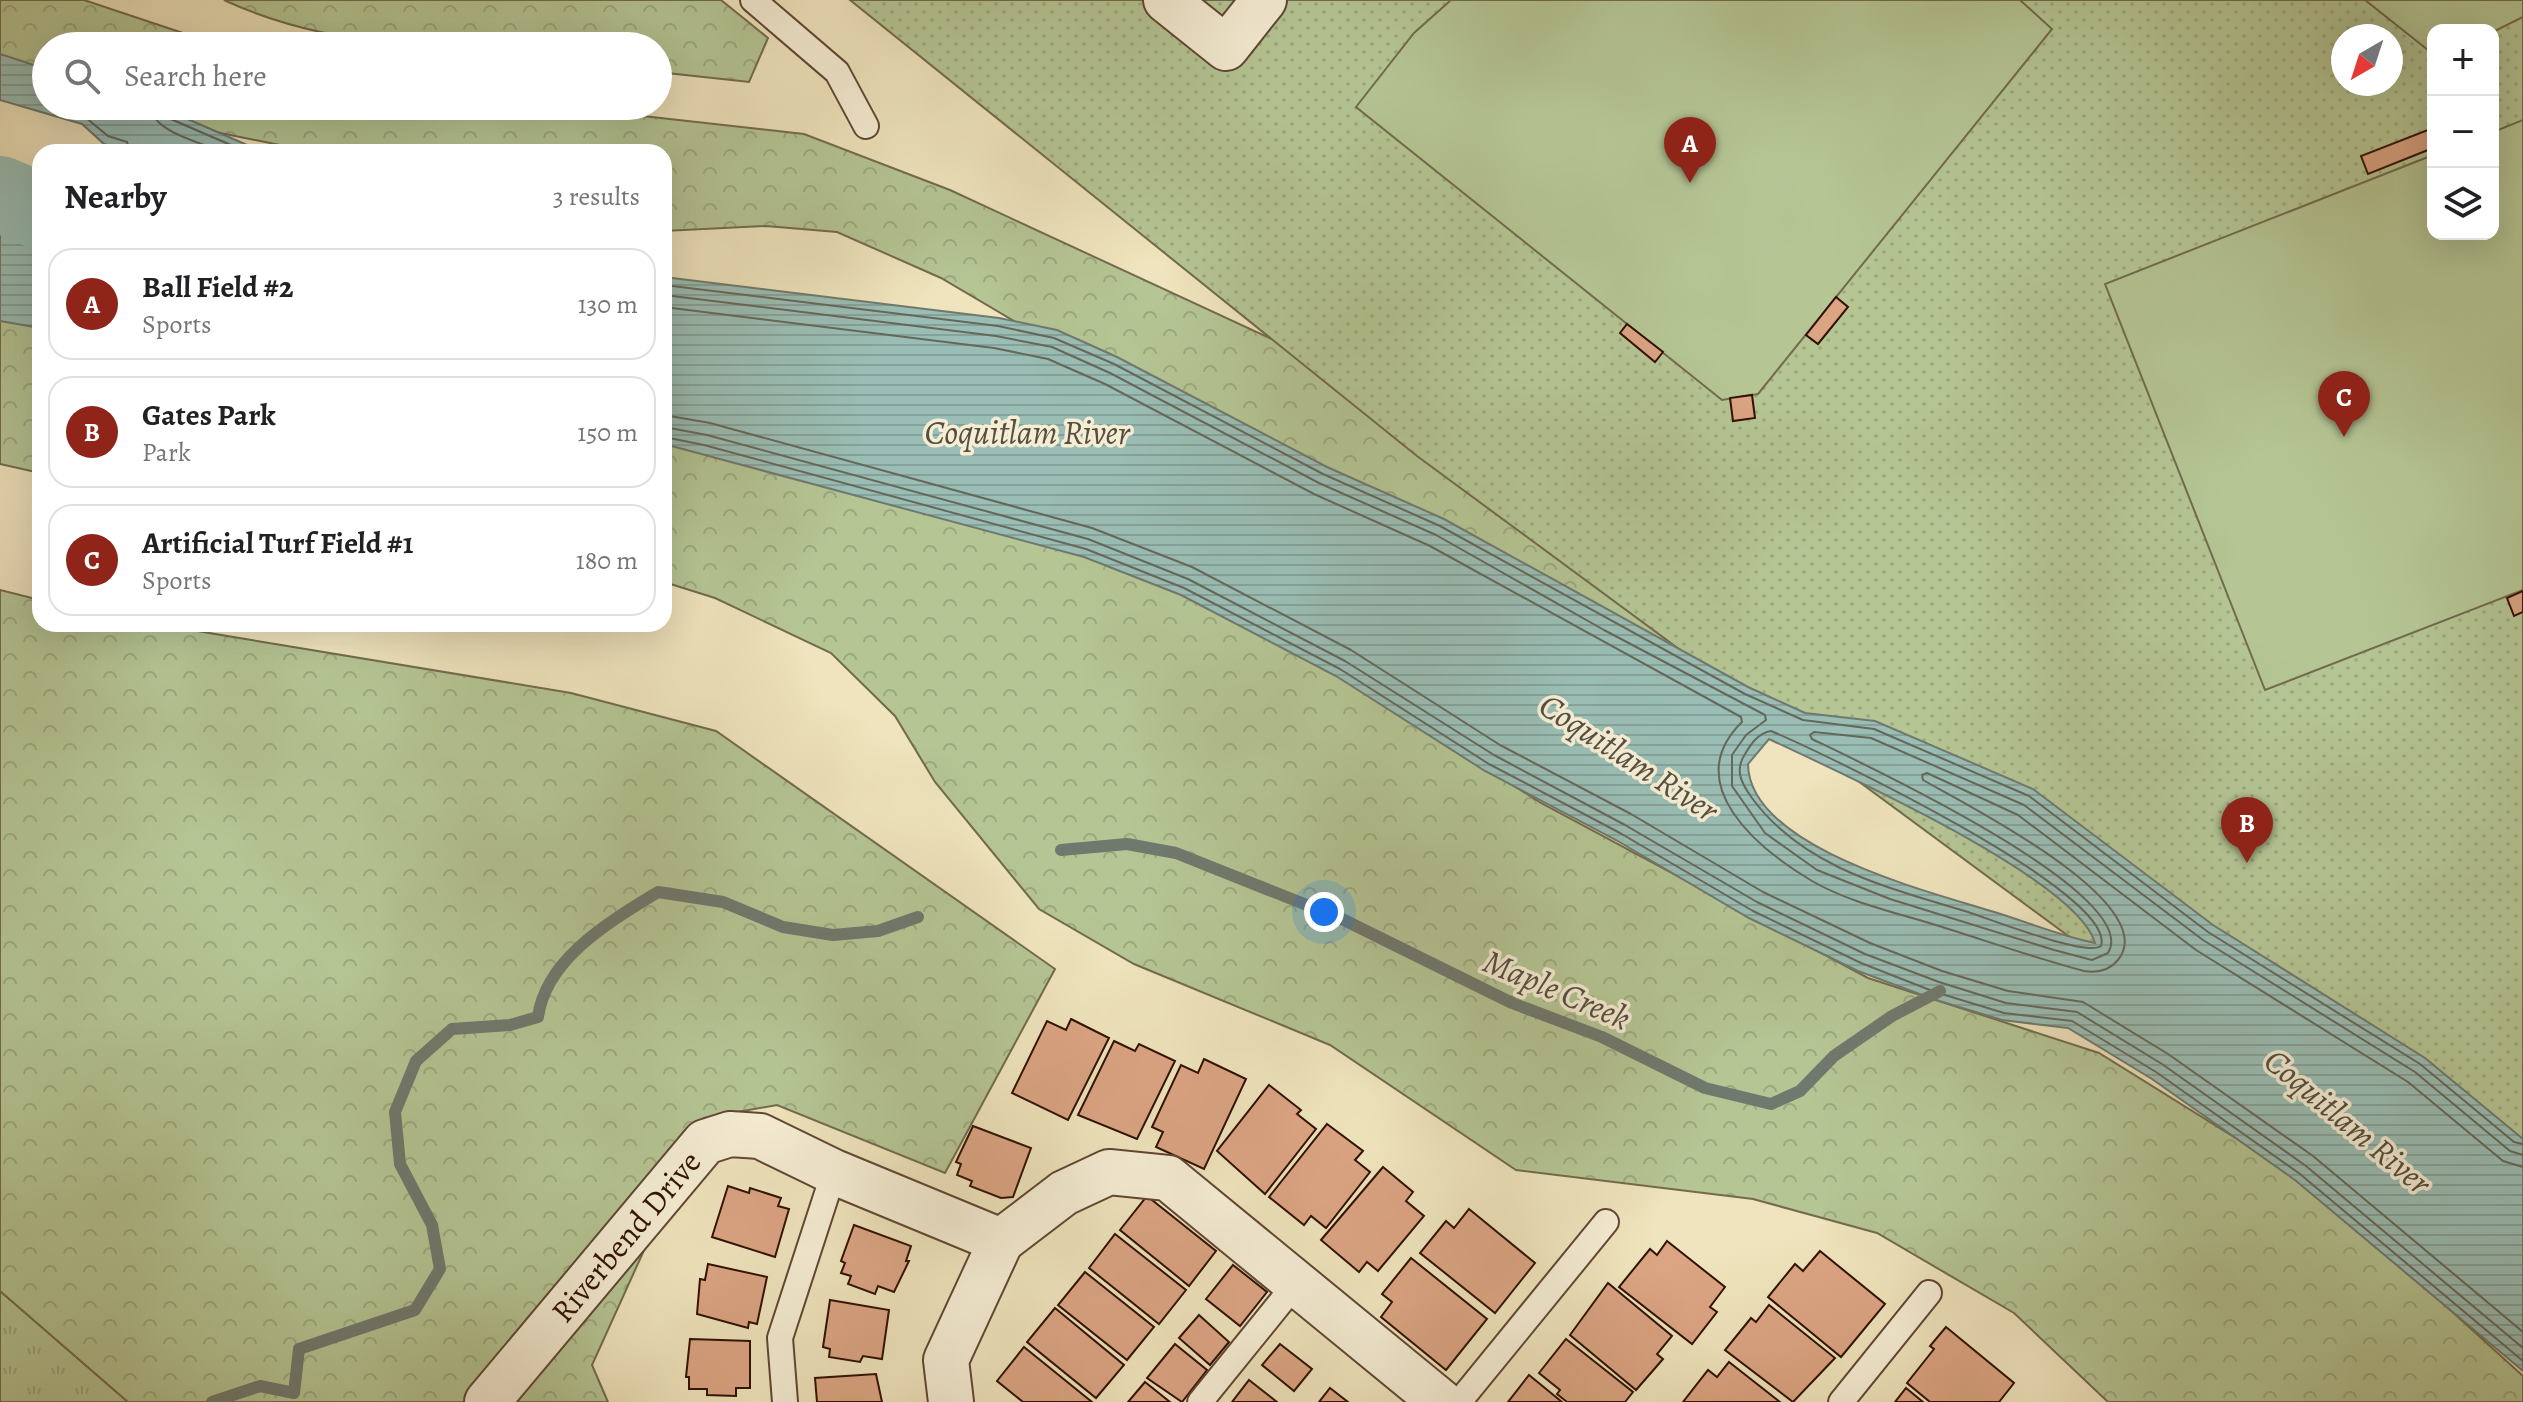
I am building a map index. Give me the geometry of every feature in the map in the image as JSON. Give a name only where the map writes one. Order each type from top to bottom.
[{"type":"street","points":[[1166,0],[1226,48],[1264,0]]},
{"type":"street","name":"Riverbend Drive","points":[[487,1402],[705,1142],[730,1134],[760,1136],[834,1172],[1001,1241]]},
{"type":"street","points":[[951,1402],[946,1360],[1001,1241],[1064,1193],[1109,1172],[1168,1178],[1298,1281],[1441,1402]]},
{"type":"lane","points":[[753,0],[837,72],[866,126]]},
{"type":"lane","points":[[785,1402],[780,1338],[834,1172]]},
{"type":"lane","points":[[1459,1402],[1606,1222]]},
{"type":"lane","points":[[1200,1402],[1298,1281]]},
{"type":"lane","points":[[1841,1402],[1929,1293]]},
{"type":"green space","points":[[0,0],[84,0],[180,32],[32,32],[32,95],[0,88]]},
{"type":"green space","points":[[224,0],[721,0],[768,38],[749,82],[672,74],[672,32],[320,32],[275,20]]},
{"type":"green space","points":[[850,0],[2523,0],[2523,1271],[1417,456]]},
{"type":"green space","points":[[1451,0],[2020,0],[2052,29],[1758,394],[1722,400],[1356,107],[1414,33]]},
{"type":"green space","points":[[2365,0],[2523,0],[2523,17],[2499,29],[2499,24],[2427,24],[2427,49],[2403,30],[2403,24],[2395,24]]},
{"type":"green space","points":[[672,119],[804,134],[950,190],[1291,348],[2002,808],[1070,354],[941,278],[837,232],[766,226],[672,231],[672,144],[275,144],[156,120]]},
{"type":"green space","points":[[2523,120],[2523,590],[2265,690],[2105,284],[2427,157],[2427,240],[2499,240],[2499,130]]},
{"type":"green space","points":[[0,300],[32,305],[32,471],[0,464]]},
{"type":"green space","points":[[672,441],[1097,544],[1269,630],[1541,803],[1868,978],[2099,1053],[2316,1188],[2523,1376],[2523,1402],[2108,1402],[2014,1313],[1877,1233],[1753,1199],[1516,1170],[1330,1045],[1134,964],[1039,909],[935,782],[895,716],[831,653],[715,598],[672,585]]},
{"type":"green space","points":[[0,590],[32,598],[32,632],[203,632],[571,693],[716,731],[1055,969],[945,1173],[777,1105],[704,1118],[592,1365],[608,1402],[128,1402],[0,1291]]},
{"type":"green space","points":[[0,1291],[128,1402],[0,1402]]},
{"type":"water","points":[[0,54],[32,64],[32,109],[0,100]]},
{"type":"water","points":[[68,120],[190,120],[245,144],[104,144],[82,124]]},
{"type":"water","points":[[0,199],[32,210],[32,327],[0,321]]},
{"type":"water","name":"Coquitlam River","points":[[672,278],[999,318],[1057,330],[1117,357],[1327,467],[1444,519],[1748,687],[1805,713],[1875,721],[2033,789],[2213,925],[2425,1058],[2523,1139],[2523,1371],[2295,1180],[2152,1079],[2068,1028],[2002,1020],[1858,971],[1749,918],[1616,840],[1485,771],[1336,676],[1181,595],[1084,557],[672,446]],"holes":[[[1769,739],[1950,828],[2046,888],[2078,917],[2095,943],[1886,878],[1808,842],[1777,819],[1756,793],[1748,764]]]},
{"type":"building","points":[[2427,130],[2427,150],[2368,174],[2361,156]]},
{"type":"building","points":[[1836,297],[1848,307],[1818,344],[1806,335]]},
{"type":"building","points":[[1627,324],[1663,352],[1655,362],[1620,333]]},
{"type":"building","points":[[1752,395],[1755,418],[1733,421],[1730,398]]},
{"type":"building","points":[[2523,591],[2523,612],[2514,616],[2507,598]]},
{"type":"building","points":[[1071,1019],[1109,1038],[1068,1120],[1012,1093],[1047,1021],[1066,1030]]},
{"type":"building","points":[[1114,1041],[1135,1051],[1139,1044],[1175,1061],[1137,1139],[1078,1115]]},
{"type":"building","points":[[1204,1059],[1246,1079],[1204,1169],[1156,1147],[1163,1132],[1152,1127],[1181,1065],[1198,1073]]},
{"type":"building","points":[[1269,1085],[1301,1110],[1297,1114],[1316,1129],[1265,1194],[1217,1151]]},
{"type":"building","points":[[1327,1124],[1363,1151],[1355,1160],[1370,1172],[1326,1228],[1311,1216],[1304,1225],[1269,1197]]},
{"type":"building","points":[[973,1126],[1031,1148],[1013,1197],[1001,1198],[970,1186],[972,1181],[957,1175],[961,1164],[956,1162]]},
{"type":"building","points":[[1383,1167],[1413,1192],[1406,1201],[1424,1216],[1378,1271],[1367,1262],[1359,1272],[1321,1240]]},
{"type":"building","points":[[728,1186],[749,1193],[750,1188],[781,1198],[778,1206],[789,1209],[775,1257],[712,1237]]},
{"type":"building","points":[[1147,1196],[1216,1251],[1189,1286],[1120,1230]]},
{"type":"building","points":[[1469,1209],[1535,1263],[1495,1313],[1420,1253],[1446,1221],[1454,1228]]},
{"type":"building","points":[[854,1225],[911,1246],[906,1261],[909,1261],[894,1292],[878,1286],[875,1294],[848,1284],[851,1276],[841,1273],[845,1263],[841,1261]]},
{"type":"building","points":[[1115,1234],[1186,1290],[1159,1324],[1089,1268]]},
{"type":"building","points":[[1667,1241],[1725,1287],[1710,1307],[1717,1312],[1692,1344],[1619,1287],[1650,1249],[1657,1255]]},
{"type":"building","points":[[1820,1251],[1885,1304],[1841,1357],[1768,1297],[1795,1264],[1803,1271]]},
{"type":"building","points":[[1411,1258],[1487,1319],[1446,1370],[1381,1317],[1392,1302],[1382,1294]]},
{"type":"building","points":[[708,1264],[767,1277],[757,1324],[749,1322],[748,1328],[697,1314],[700,1279],[705,1280]]},
{"type":"building","points":[[1233,1265],[1267,1292],[1240,1326],[1206,1299]]},
{"type":"building","points":[[1085,1272],[1154,1327],[1127,1360],[1058,1305]]},
{"type":"building","points":[[1608,1283],[1672,1336],[1657,1354],[1663,1359],[1636,1390],[1570,1335]]},
{"type":"building","points":[[830,1300],[889,1310],[882,1359],[863,1356],[860,1362],[829,1357],[830,1349],[823,1347]]},
{"type":"building","points":[[1769,1305],[1835,1358],[1793,1402],[1725,1350],[1751,1318],[1756,1322]]},
{"type":"building","points":[[1055,1308],[1124,1365],[1096,1398],[1027,1342]]},
{"type":"building","points":[[1199,1315],[1229,1342],[1210,1365],[1179,1338]]},
{"type":"building","points":[[1946,1327],[2014,1383],[1999,1402],[1930,1402],[1907,1383],[1934,1349],[1930,1346]]},
{"type":"building","points":[[690,1339],[750,1341],[750,1388],[736,1388],[736,1396],[707,1395],[707,1389],[689,1389],[689,1377],[686,1377]]},
{"type":"building","points":[[1566,1339],[1633,1392],[1625,1402],[1567,1402],[1557,1394],[1560,1390],[1539,1373]]},
{"type":"building","points":[[1175,1344],[1207,1370],[1182,1402],[1147,1378]]},
{"type":"building","points":[[1280,1344],[1312,1369],[1294,1391],[1262,1365]]},
{"type":"building","points":[[1024,1347],[1092,1402],[1023,1402],[997,1381]]},
{"type":"building","points":[[1729,1362],[1780,1402],[1683,1402],[1708,1370],[1717,1377]]},
{"type":"building","points":[[876,1374],[882,1402],[817,1402],[815,1378]]},
{"type":"building","points":[[1529,1375],[1562,1402],[1508,1402]]},
{"type":"building","points":[[1249,1380],[1277,1402],[1232,1402]]},
{"type":"building","points":[[1145,1382],[1170,1402],[1128,1402]]},
{"type":"building","points":[[1330,1388],[1348,1402],[1319,1402]]},
{"type":"building","points":[[1906,1388],[1923,1402],[1895,1402]]},
{"type":"waterway","name":"Coquitlam River","points":[[0,194],[32,208]]},
{"type":"waterway","name":"Maple Creek","points":[[1061,850],[1127,844],[1176,853],[1342,919],[1512,1003],[1602,1037],[1705,1088],[1771,1104],[1800,1091],[1834,1056],[1892,1016],[1940,991]]},
{"type":"waterway","name":"Maple Creek","points":[[212,1402],[260,1386],[294,1393],[299,1349],[415,1310],[440,1269],[432,1225],[400,1164],[395,1112],[416,1061],[452,1029],[510,1025],[538,1017],[544,996],[567,959],[601,929],[658,892],[723,902],[783,927],[833,935],[878,931],[918,917]]},
{"type":"place","name":"Ball Field #2","points":[[1690,183]]},
{"type":"place","name":"Artificial Turf Field #1","points":[[2344,437]]},
{"type":"place","name":"Gates Park","points":[[2247,863]]}]
